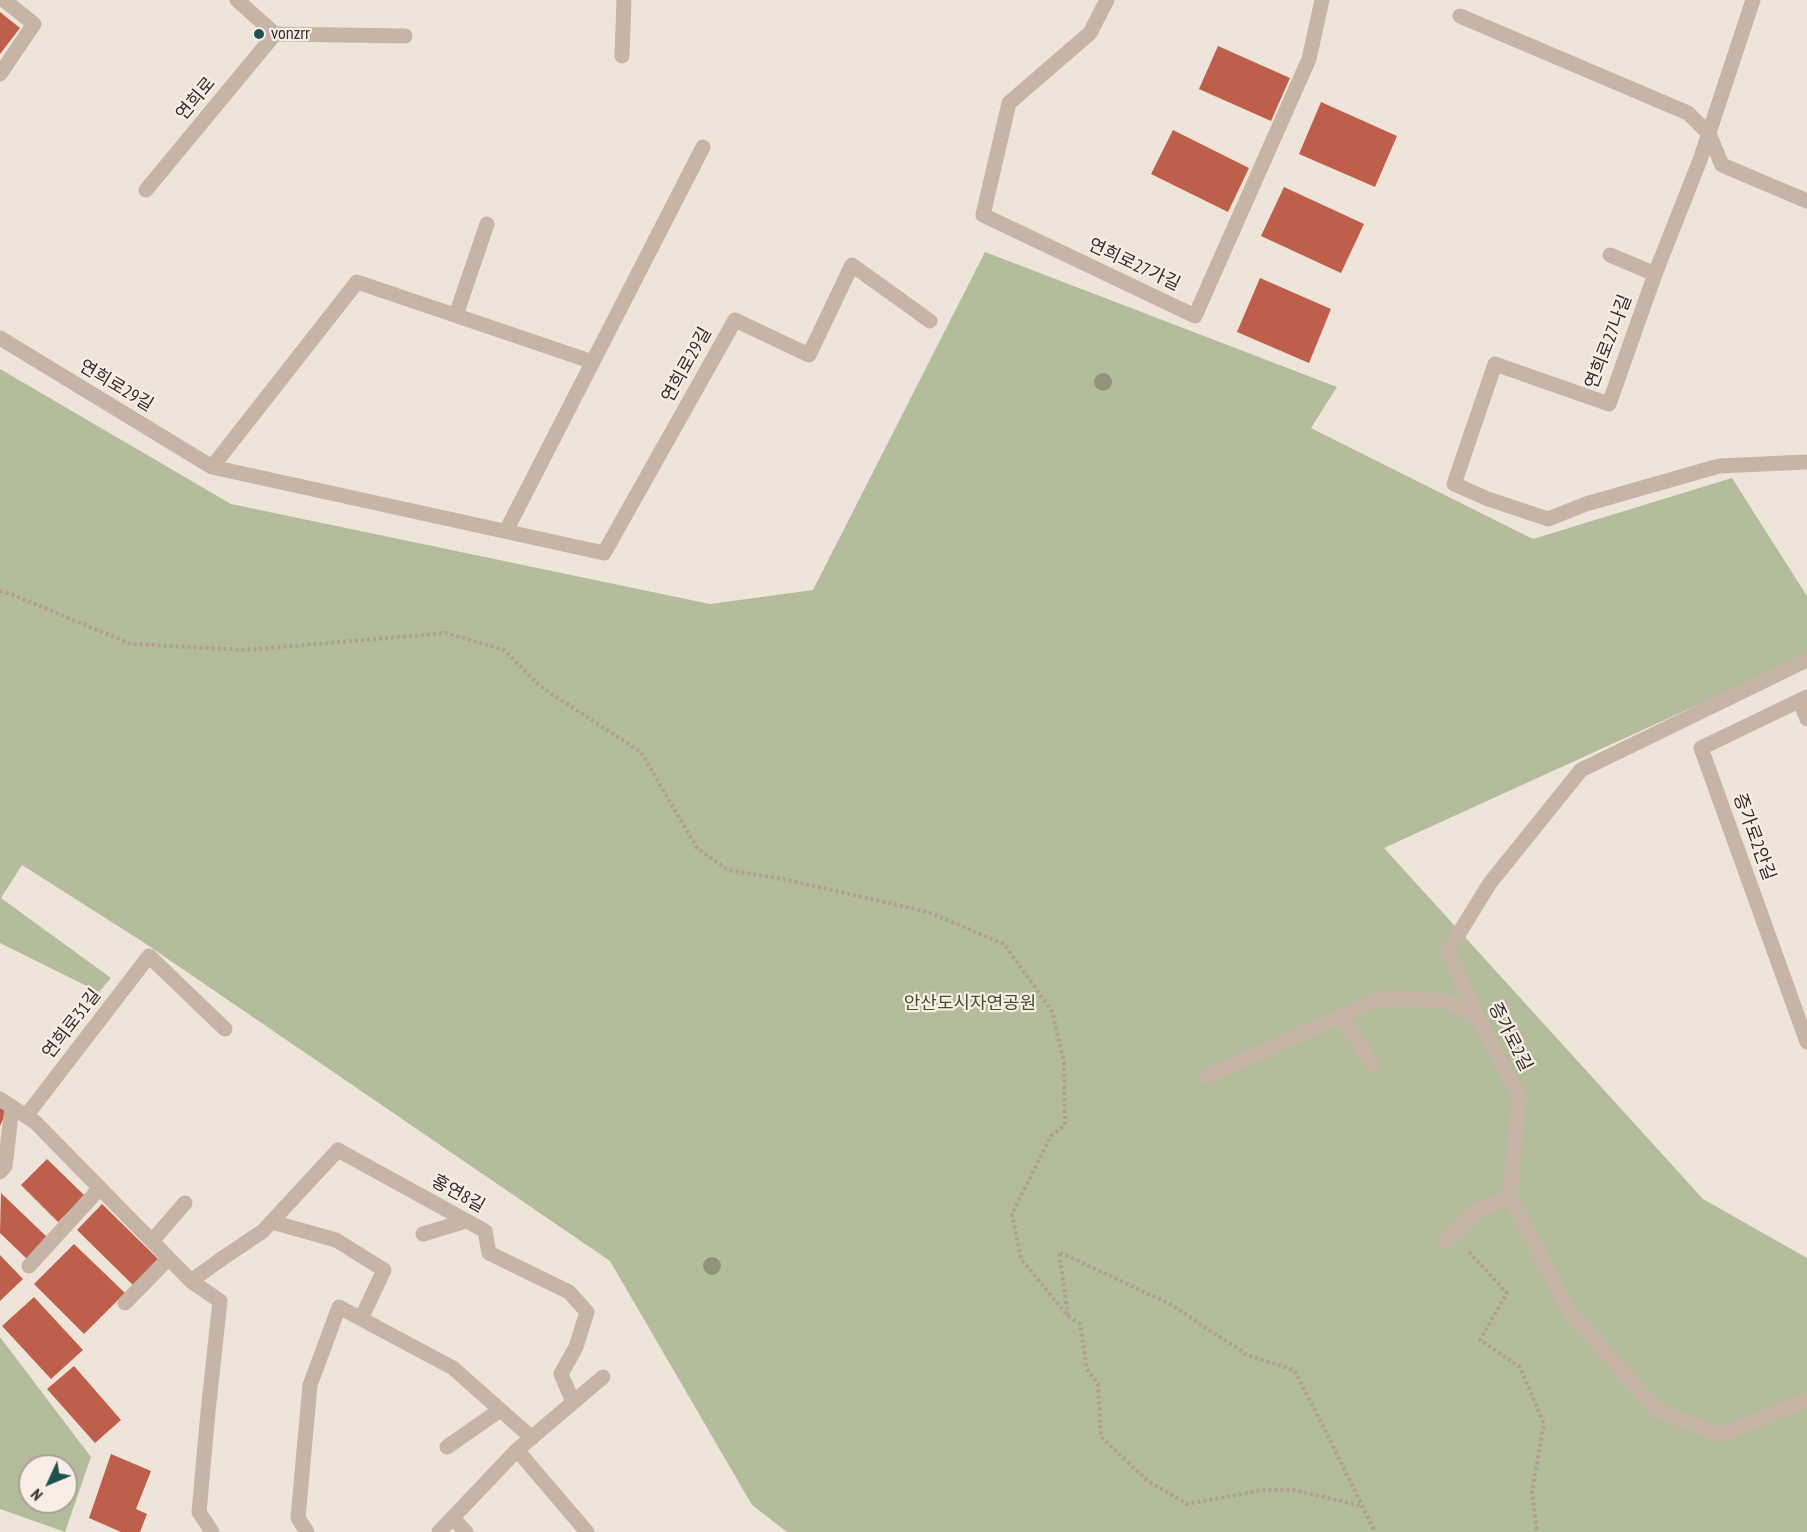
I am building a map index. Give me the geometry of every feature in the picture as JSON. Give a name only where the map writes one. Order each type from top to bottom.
[{"type":"street","points":[[0,74],[34,24],[4,0]]},
{"type":"street","points":[[237,0],[275,34],[405,36]]},
{"type":"street","points":[[622,56],[624,0]]},
{"type":"street","name":"연희로27가길","points":[[1107,0],[1090,33],[1009,103],[983,215],[1195,316],[1309,59],[1322,0]]},
{"type":"street","name":"연희로27나길","points":[[1753,0],[1609,404],[1495,364],[1454,484],[1488,499],[1548,519],[1586,504],[1719,466],[1807,462]]},
{"type":"street","points":[[1460,16],[1688,114],[1707,133],[1722,165],[1807,201]]},
{"type":"street","name":"연희로","points":[[146,190],[275,34]]},
{"type":"street","points":[[506,531],[703,147]]},
{"type":"street","points":[[456,315],[487,224]]},
{"type":"street","points":[[1610,255],[1655,274]]},
{"type":"street","name":"연희로29길","points":[[0,338],[212,467],[604,553],[735,320],[808,355],[852,265],[930,321]]},
{"type":"street","points":[[212,467],[357,282],[593,362]]},
{"type":"street","name":"증가로2길","points":[[1510,1197],[1519,1097],[1478,1018],[1448,951],[1491,883],[1581,770],[1807,660]]},
{"type":"street","name":"증가로2안길","points":[[1807,719],[1804,699],[1701,748],[1807,1042]]},
{"type":"street","name":"연희로31길","points":[[26,1116],[149,956],[225,1029]]},
{"type":"street","points":[[1206,1077],[1382,998],[1447,1000],[1478,1018]]},
{"type":"street","points":[[1341,1016],[1372,1065]]},
{"type":"street","points":[[6,1103],[35,1122],[191,1281],[220,1301],[199,1512],[212,1532]]},
{"type":"street","points":[[0,1173],[5,1166],[6,1103]]},
{"type":"street","name":"홍연8길","points":[[272,1221],[339,1150],[485,1231],[489,1253],[569,1292],[587,1312],[576,1347],[561,1374],[573,1402]]},
{"type":"street","points":[[29,1266],[100,1188]]},
{"type":"street","points":[[1449,1237],[1476,1211],[1510,1197],[1569,1311],[1656,1410],[1720,1435],[1807,1400]]},
{"type":"street","points":[[152,1241],[185,1203]]},
{"type":"street","points":[[191,1281],[263,1231],[272,1221],[336,1240],[384,1270],[361,1319]]},
{"type":"street","points":[[423,1234],[466,1221]]},
{"type":"street","points":[[125,1303],[168,1258]]},
{"type":"street","points":[[307,1532],[298,1518],[310,1385],[339,1307],[453,1368],[532,1438]]},
{"type":"street","points":[[439,1532],[517,1450],[603,1377]]},
{"type":"street","points":[[447,1447],[500,1410]]},
{"type":"street","points":[[517,1450],[587,1532]]},
{"type":"street","points":[[453,1518],[466,1532]]},
{"type":"path","points":[[0,591],[13,594],[131,644],[245,650],[446,633],[504,650],[541,687],[641,752],[697,848],[728,870],[783,879],[928,912],[1004,944],[1052,1011],[1064,1063],[1065,1125],[1050,1136],[1012,1214],[1021,1259],[1068,1316],[1080,1324],[1087,1369],[1098,1383],[1101,1437],[1148,1481],[1187,1504],[1263,1490],[1294,1490],[1362,1506]]},
{"type":"path","points":[[1449,1237],[1507,1293],[1480,1340],[1520,1367],[1544,1424],[1532,1492],[1537,1532]]},
{"type":"path","points":[[1068,1316],[1059,1252],[1170,1304],[1247,1355],[1294,1370],[1375,1532]]},
{"type":"green space","name":"안산도시자연공원","points":[[985,252],[1337,387],[1311,428],[1533,539],[1732,478],[1807,596],[1807,655],[1384,848],[1703,1199],[1807,1258],[1807,1532],[787,1532],[752,1505],[610,1261],[143,942],[22,865],[1,898],[111,978],[99,992],[0,943],[0,369],[231,504],[710,604],[813,590]]},
{"type":"green space","points":[[0,1337],[91,1457],[78,1494],[78,1454],[18,1454],[18,1514],[71,1514],[65,1532],[0,1509]]},
{"type":"building","points":[[0,12],[20,28],[0,54]]},
{"type":"building","points":[[1218,46],[1290,78],[1271,121],[1199,89]]},
{"type":"building","points":[[1321,102],[1397,136],[1375,187],[1299,154]]},
{"type":"building","points":[[1173,130],[1249,168],[1228,212],[1151,174]]},
{"type":"building","points":[[1284,187],[1364,224],[1341,273],[1261,236]]},
{"type":"building","points":[[1260,278],[1331,309],[1309,363],[1237,332]]},
{"type":"building","points":[[0,1108],[7,1111],[0,1126]]},
{"type":"building","points":[[47,1159],[85,1196],[58,1222],[21,1185]]},
{"type":"building","points":[[1,1193],[48,1238],[27,1259],[0,1233]]},
{"type":"building","points":[[102,1204],[161,1262],[135,1287],[77,1230]]},
{"type":"building","points":[[74,1244],[125,1293],[84,1334],[34,1284]]},
{"type":"building","points":[[0,1255],[23,1279],[0,1301]]},
{"type":"building","points":[[34,1297],[83,1350],[51,1379],[2,1326]]},
{"type":"building","points":[[74,1366],[121,1420],[95,1443],[47,1389]]},
{"type":"building","points":[[111,1454],[151,1471],[136,1509],[147,1514],[140,1532],[121,1532],[89,1518]]},
{"type":"place","name":"vonzrr","points":[[259,34]]}]
